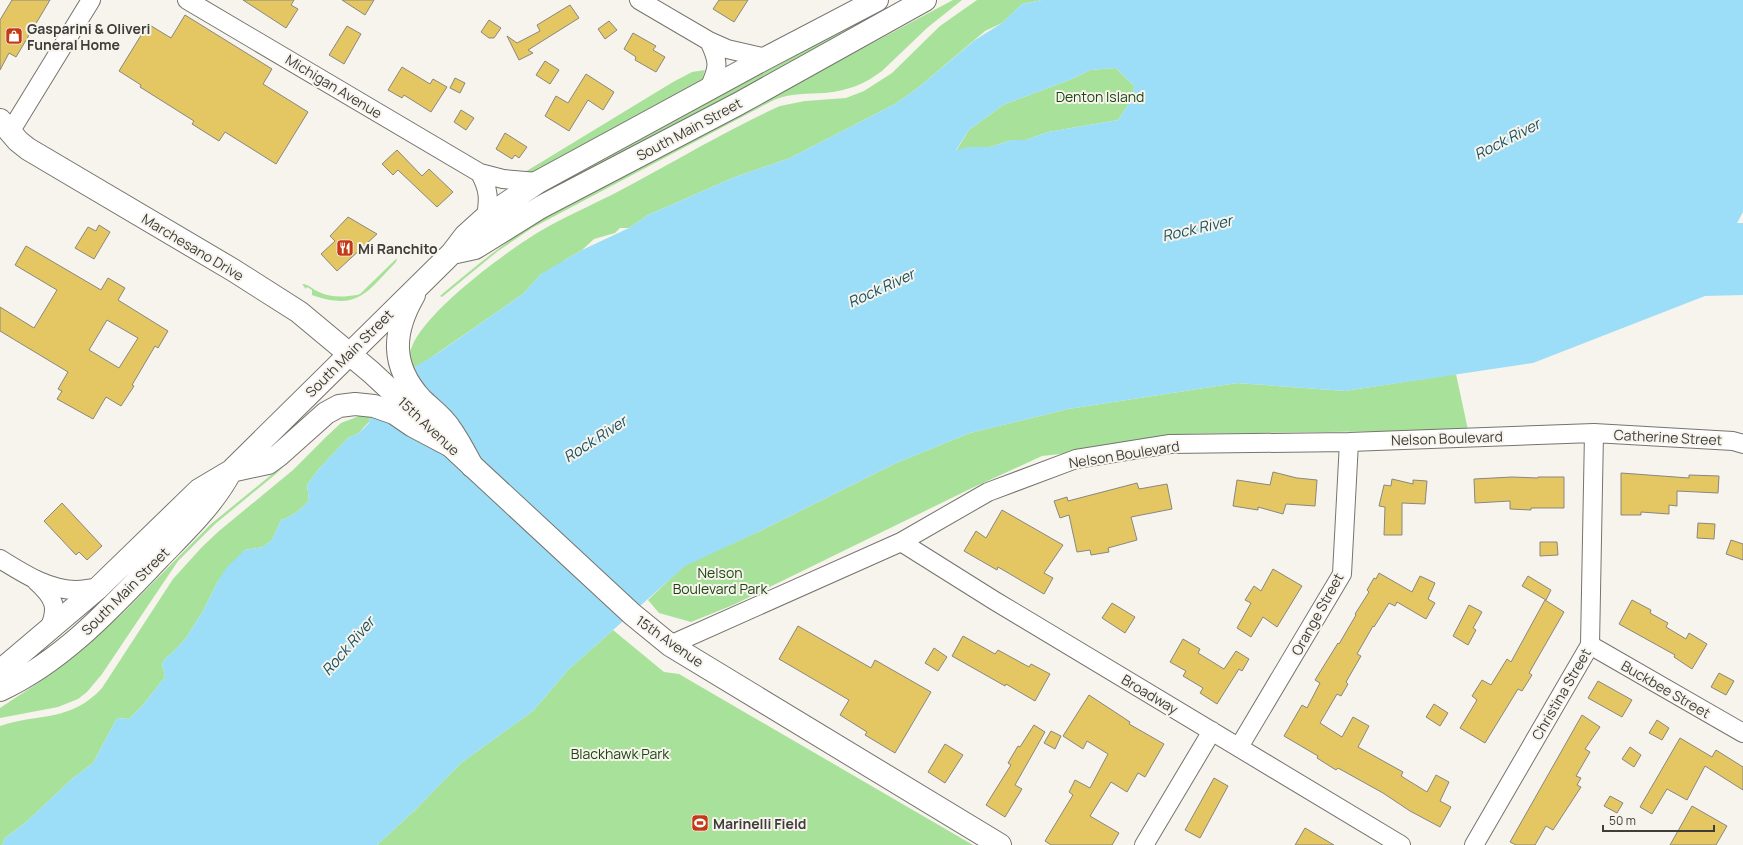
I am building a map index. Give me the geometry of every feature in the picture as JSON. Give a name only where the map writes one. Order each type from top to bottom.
[{"type":"main road","name":"South Main Street","points":[[0,671],[98,588],[199,490],[231,471],[452,253],[486,216],[538,182],[709,88],[877,0]]},
{"type":"main road","name":"South Main Street","points":[[452,253],[475,248],[541,207],[738,104],[925,0]]},
{"type":"main road","name":"Marchesano Drive","points":[[5,126],[28,149],[233,270],[299,312],[349,353],[382,383]]},
{"type":"main road","points":[[424,279],[412,299],[398,337],[398,351],[402,371],[407,382],[421,399],[449,426],[472,466]]},
{"type":"main road","name":"15th Avenue","points":[[382,383],[632,614],[670,645],[1000,845]]},
{"type":"main road","points":[[231,471],[268,462],[279,455],[326,413],[339,406],[362,404],[374,406],[394,413],[413,426],[449,445]]},
{"type":"main road","name":"South Main Street","points":[[0,690],[15,683],[46,663],[109,608],[189,526],[223,485],[231,471]]},
{"type":"street","points":[[5,126],[91,0]]},
{"type":"street","name":"Michigan Avenue","points":[[187,0],[480,173],[503,179],[538,182]]},
{"type":"street","points":[[639,0],[709,41],[727,49],[766,58]]},
{"type":"street","points":[[709,41],[716,56],[718,66],[716,75],[709,88]]},
{"type":"street","points":[[480,173],[487,186],[488,198],[486,216]]},
{"type":"street","name":"Nelson Boulevard","points":[[670,645],[901,542],[988,492],[1076,459],[1170,444],[1349,442],[1594,433]]},
{"type":"street","name":"Catherine Street","points":[[1594,433],[1734,441],[1743,444]]},
{"type":"street","name":"Christina Street","points":[[1474,845],[1590,645],[1594,433]]},
{"type":"street","name":"Orange Street","points":[[1239,747],[1342,574],[1349,442]]},
{"type":"street","name":"Broadway","points":[[901,542],[995,601],[1401,845]]},
{"type":"street","points":[[0,559],[34,579],[60,588],[76,590],[98,588]]},
{"type":"street","points":[[34,579],[49,593],[55,608],[54,619],[48,631]]},
{"type":"street","name":"Buckbee Street","points":[[1590,645],[1743,733]]},
{"type":"street","points":[[1144,845],[1212,731]]},
{"type":"green space","points":[[953,0],[962,0],[927,28],[882,71],[869,80],[841,91],[793,95],[774,100],[532,228],[498,251],[442,297],[440,296],[499,248],[537,222]]},
{"type":"green space","points":[[977,0],[1042,0],[1022,4],[1002,23],[985,31],[919,87],[895,104],[790,158],[735,177],[648,215],[629,228],[620,228],[615,233],[594,239],[582,250],[563,261],[563,265],[541,274],[523,294],[426,361],[413,368],[410,361],[410,354],[416,339],[428,323],[444,305],[464,287],[523,242],[561,220],[624,189],[726,133],[780,106],[805,101],[846,98],[864,91],[892,73],[940,26]]},
{"type":"green space","points":[[860,21],[861,24],[844,36],[494,223],[548,188]]},
{"type":"green space","name":"Denton Island","points":[[1116,68],[1134,86],[1133,97],[1118,120],[1048,132],[1026,140],[1012,140],[990,147],[970,147],[956,151],[969,130],[1003,105],[1072,79],[1090,70]]},
{"type":"green space","points":[[705,70],[701,82],[532,173],[525,172],[673,82],[692,72]]},
{"type":"green space","points":[[397,258],[396,262],[377,282],[360,296],[351,300],[340,301],[312,295],[312,290],[307,287],[306,289],[302,284],[324,294],[333,296],[342,297],[357,295],[360,294]]},
{"type":"green space","name":"Nelson Boulevard Park","points":[[1456,374],[1468,430],[1183,434],[1115,448],[1042,456],[972,488],[733,605],[691,622],[659,613],[648,600],[685,565],[760,531],[896,463],[970,433],[1068,409],[1237,383],[1345,391]]},
{"type":"green space","points":[[362,415],[370,416],[369,422],[359,433],[348,438],[318,470],[307,485],[309,500],[306,504],[293,515],[281,520],[272,540],[263,547],[245,550],[218,581],[203,611],[186,638],[164,660],[162,664],[165,677],[143,705],[129,719],[117,718],[93,763],[72,779],[25,823],[5,838],[2,845],[0,845],[0,726],[66,712],[90,699],[102,688],[173,579],[202,547],[219,531],[293,470],[341,423]]},
{"type":"green space","points":[[307,440],[277,473],[215,524],[178,561],[102,674],[87,692],[78,699],[58,707],[0,718],[0,708],[38,683],[94,639],[124,612],[211,524],[271,475]]},
{"type":"green space","name":"Blackhawk Park","points":[[613,630],[664,672],[679,674],[973,845],[377,845],[414,811],[461,763],[533,711],[568,670]]},
{"type":"water","name":"Rock River","points":[[1042,0],[1743,0],[1743,212],[1737,223],[1743,223],[1743,295],[1705,296],[1533,363],[1345,391],[1237,383],[1068,409],[970,433],[896,463],[760,531],[685,566],[568,670],[533,711],[461,763],[414,811],[377,845],[2,845],[5,838],[25,823],[72,779],[93,763],[117,718],[129,719],[143,705],[165,677],[162,664],[164,660],[186,638],[203,611],[227,567],[245,550],[263,547],[272,540],[281,520],[289,517],[303,507],[309,500],[307,485],[318,470],[348,438],[359,433],[369,423],[370,416],[413,368],[438,353],[523,294],[541,274],[582,250],[629,228],[648,215],[735,177],[790,158],[895,104],[919,87],[975,40],[1002,23],[1022,4]],"holes":[[[1116,68],[1134,86],[1133,97],[1118,120],[1048,132],[1026,140],[1012,140],[990,147],[970,147],[956,150],[969,130],[1003,105],[1072,79],[1090,70]]]},
{"type":"building","name":"Gasparini & Oliveri Funeral Home","points":[[12,0],[50,0],[16,57],[9,53],[0,70],[0,20]]},
{"type":"building","points":[[243,0],[294,0],[291,5],[298,9],[286,28]]},
{"type":"building","points":[[342,0],[374,0],[365,15]]},
{"type":"building","points":[[719,0],[748,0],[734,22],[713,9]]},
{"type":"building","points":[[570,5],[579,18],[528,50],[533,53],[519,60],[507,36],[517,43],[540,31],[537,25]]},
{"type":"building","points":[[185,15],[272,69],[263,84],[308,112],[276,164],[225,132],[219,141],[192,124],[194,121],[140,87],[141,85],[119,71],[148,24],[171,38]]},
{"type":"building","points":[[489,20],[501,28],[494,38],[489,38],[481,32]]},
{"type":"building","points":[[609,21],[617,30],[605,39],[598,29]]},
{"type":"building","points":[[347,26],[361,34],[344,64],[329,55]]},
{"type":"building","points":[[633,33],[656,46],[653,50],[665,57],[656,72],[635,60],[636,57],[624,49]]},
{"type":"building","points":[[545,61],[559,70],[550,84],[536,75]]},
{"type":"building","points":[[402,67],[430,84],[433,79],[447,87],[431,112],[404,95],[402,98],[388,90]]},
{"type":"building","points":[[586,74],[614,92],[603,110],[588,100],[569,131],[545,116],[556,96],[568,103]]},
{"type":"building","points":[[455,78],[465,83],[460,93],[450,88]]},
{"type":"building","points":[[461,110],[474,118],[466,130],[454,122]]},
{"type":"building","points":[[505,133],[527,147],[519,158],[515,155],[512,159],[496,149]]},
{"type":"building","points":[[397,150],[422,176],[429,169],[453,192],[437,207],[398,170],[393,175],[382,164]]},
{"type":"building","name":"Mi Ranchito","points":[[348,217],[377,234],[337,271],[321,254],[335,241],[330,236]]},
{"type":"building","points":[[99,225],[110,232],[94,259],[75,248],[88,227],[96,231]]},
{"type":"building","points":[[26,246],[101,290],[108,278],[125,288],[118,300],[168,331],[158,348],[155,346],[132,385],[134,386],[121,406],[106,397],[93,419],[57,399],[62,391],[58,389],[68,372],[0,331],[0,307],[34,328],[57,290],[15,265]],"holes":[[[107,320],[138,338],[119,368],[89,350]]]},
{"type":"building","points":[[1273,472],[1297,478],[1317,480],[1315,506],[1286,504],[1283,514],[1258,507],[1258,510],[1233,506],[1237,480],[1270,485]]},
{"type":"building","points":[[1621,473],[1689,478],[1689,475],[1719,476],[1718,493],[1677,491],[1677,506],[1669,505],[1669,514],[1641,512],[1641,515],[1621,515]]},
{"type":"building","points":[[1564,477],[1564,508],[1531,508],[1531,510],[1510,509],[1510,501],[1475,503],[1474,479]]},
{"type":"building","points":[[1392,479],[1413,484],[1413,480],[1427,481],[1425,504],[1402,503],[1402,535],[1384,535],[1385,507],[1379,506],[1384,485],[1391,486]]},
{"type":"building","points":[[1137,483],[1139,489],[1167,484],[1172,509],[1131,517],[1137,540],[1108,548],[1109,552],[1091,555],[1090,550],[1077,552],[1069,515],[1060,518],[1054,501],[1067,497],[1068,501]]},
{"type":"building","points":[[62,503],[102,546],[87,560],[79,552],[76,555],[44,521]]},
{"type":"building","points":[[1002,510],[1063,545],[1044,573],[1053,578],[1044,594],[998,567],[997,570],[964,551],[976,531],[986,538]]},
{"type":"building","points":[[1698,523],[1715,524],[1714,539],[1697,538]]},
{"type":"building","points":[[1731,540],[1743,544],[1743,560],[1726,554]]},
{"type":"building","points":[[1540,542],[1557,542],[1558,555],[1540,556]]},
{"type":"building","points":[[1273,569],[1302,586],[1277,627],[1263,617],[1251,637],[1237,628],[1251,603],[1245,600],[1254,586],[1261,591]]},
{"type":"building","points":[[1379,573],[1412,592],[1420,576],[1435,583],[1428,599],[1435,603],[1426,619],[1397,602],[1395,606],[1389,603],[1374,627],[1373,626],[1357,654],[1361,656],[1346,682],[1348,684],[1341,696],[1337,694],[1320,723],[1342,737],[1353,717],[1369,726],[1358,747],[1403,772],[1401,776],[1427,792],[1436,775],[1449,782],[1440,801],[1451,807],[1440,827],[1338,768],[1336,770],[1317,758],[1318,756],[1284,736],[1302,705],[1307,708],[1320,683],[1315,680],[1338,643],[1339,644],[1369,592],[1367,590],[1374,578],[1376,579]]},
{"type":"building","points":[[1528,576],[1551,590],[1546,600],[1522,586]]},
{"type":"building","points":[[1545,600],[1564,612],[1529,673],[1532,675],[1522,691],[1518,689],[1485,743],[1460,728],[1477,700],[1472,696],[1482,680],[1491,685],[1507,659],[1511,662]]},
{"type":"building","points":[[1632,600],[1651,610],[1650,613],[1668,623],[1666,627],[1686,639],[1689,633],[1707,644],[1692,669],[1674,657],[1675,655],[1619,624]]},
{"type":"building","points":[[1112,603],[1135,617],[1125,633],[1102,618]]},
{"type":"building","points":[[1469,605],[1482,612],[1473,628],[1476,630],[1468,645],[1453,636]]},
{"type":"building","points":[[798,626],[871,668],[875,660],[931,692],[895,753],[865,735],[867,732],[840,715],[849,700],[779,659]]},
{"type":"building","points":[[963,636],[995,654],[998,650],[1029,667],[1031,664],[1050,674],[1035,701],[952,656]]},
{"type":"building","points":[[1183,639],[1200,649],[1198,653],[1224,669],[1236,651],[1249,659],[1242,671],[1239,669],[1217,704],[1200,693],[1203,688],[1183,676],[1186,671],[1170,662]]},
{"type":"building","points":[[934,648],[947,657],[938,671],[925,663]]},
{"type":"building","points":[[1719,673],[1734,681],[1726,695],[1711,687]]},
{"type":"building","points":[[1598,681],[1632,700],[1622,717],[1588,698]]},
{"type":"building","points":[[1089,695],[1130,722],[1129,724],[1164,744],[1145,777],[1138,773],[1127,792],[1111,782],[1090,816],[1119,833],[1112,845],[1051,845],[1045,841],[1073,795],[1069,792],[1075,780],[1090,788],[1108,754],[1087,741],[1083,749],[1063,736]]},
{"type":"building","points":[[1434,704],[1448,713],[1440,726],[1426,717]]},
{"type":"building","points":[[1582,715],[1600,727],[1585,749],[1590,752],[1576,776],[1581,778],[1577,785],[1581,787],[1553,830],[1546,826],[1535,845],[1516,845],[1510,842]]},
{"type":"building","points":[[1657,720],[1669,728],[1662,740],[1649,733]]},
{"type":"building","points":[[1034,725],[1045,732],[1015,785],[1022,789],[1005,817],[986,805],[1011,765],[1008,763],[1018,746],[1020,747]]},
{"type":"building","points":[[1051,731],[1061,736],[1055,749],[1044,743]]},
{"type":"building","points":[[1680,738],[1712,757],[1716,750],[1743,767],[1743,790],[1705,766],[1687,800],[1667,789],[1652,814],[1640,807]]},
{"type":"building","points":[[945,744],[963,755],[945,783],[928,772]]},
{"type":"building","points":[[1630,747],[1641,755],[1634,767],[1622,759]]},
{"type":"building","points":[[1214,778],[1228,786],[1200,838],[1185,830]]},
{"type":"building","points":[[1610,796],[1623,803],[1617,813],[1604,806]]},
{"type":"building","points":[[1692,806],[1727,826],[1716,845],[1670,845]]},
{"type":"building","points":[[1305,828],[1334,845],[1295,845]]},
{"type":"place","name":"Gasparini & Oliveri Funeral Home","points":[[14,36]]},
{"type":"place","name":"Mi Ranchito","points":[[345,248]]},
{"type":"place","name":"Marinelli Field","points":[[700,823]]}]
